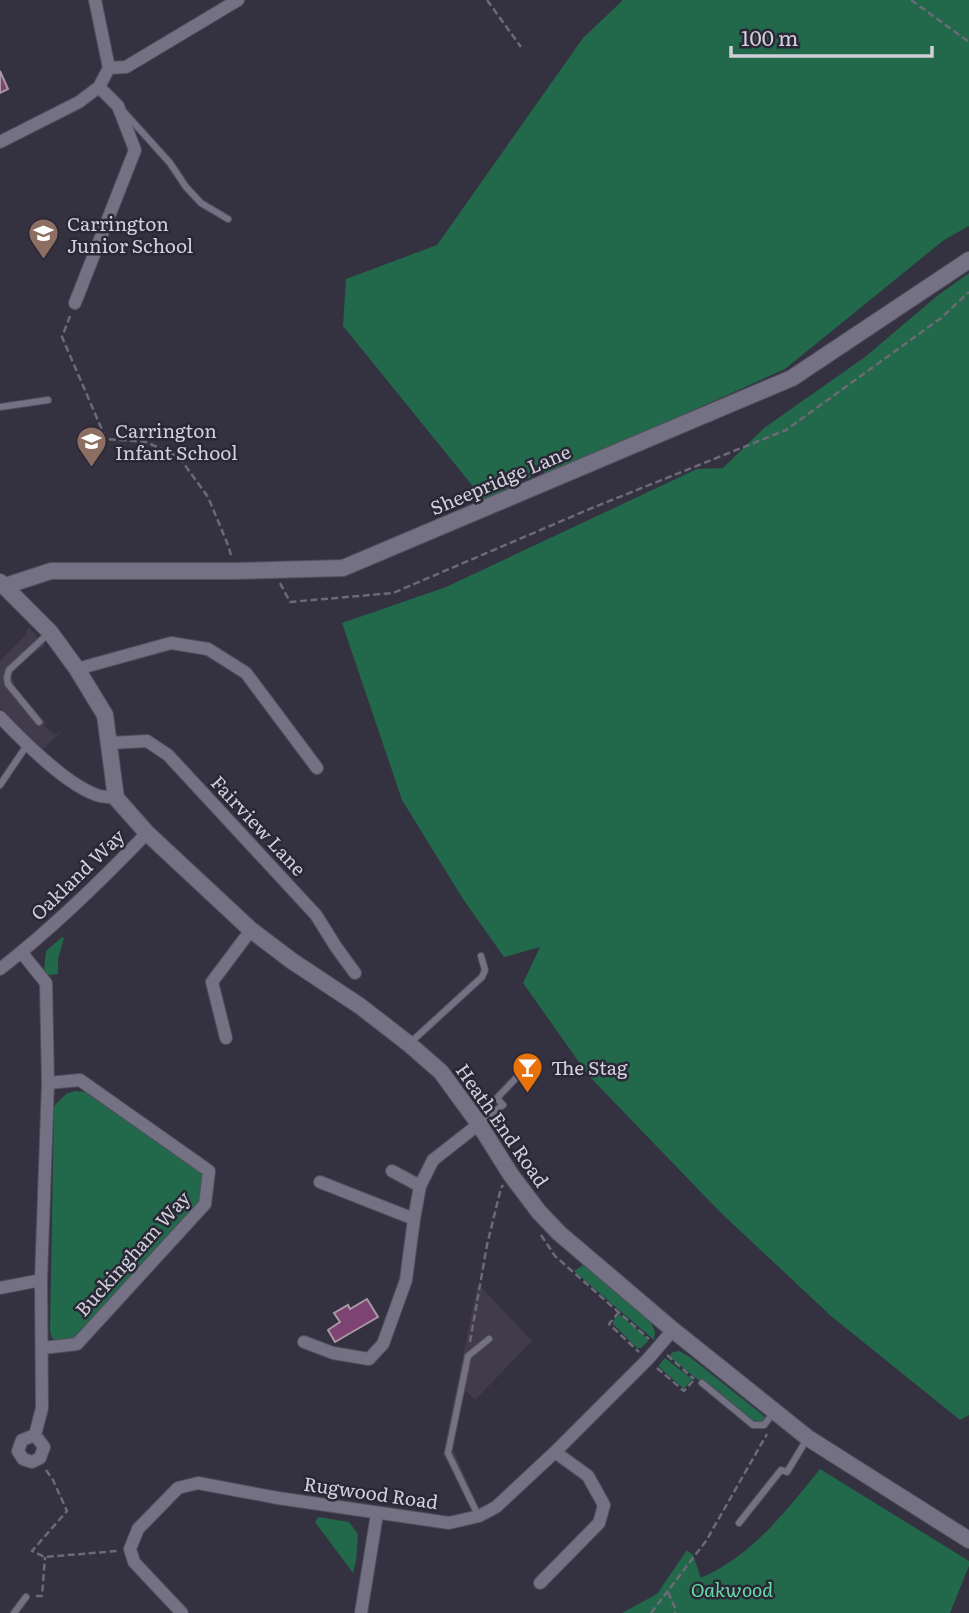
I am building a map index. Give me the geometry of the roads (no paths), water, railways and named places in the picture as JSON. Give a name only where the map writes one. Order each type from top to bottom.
[{"type":"street","points":[[0,142],[79,102],[99,87],[109,68],[95,0]]},
{"type":"street","points":[[109,68],[125,67],[238,0]]},
{"type":"street","points":[[75,303],[135,150],[118,106],[99,87]]},
{"type":"street","name":"Sheepridge Lane","points":[[2,584],[51,571],[343,568],[792,378],[969,260]]},
{"type":"street","points":[[0,718],[27,745],[72,782],[99,796],[116,798],[105,715],[50,632],[2,584]]},
{"type":"street","points":[[77,669],[171,643],[208,649],[246,673],[317,768]]},
{"type":"street","name":"Fairview Lane","points":[[110,743],[147,741],[168,755],[316,915],[355,973]]},
{"type":"street","name":"Heath End Road","points":[[116,798],[148,833],[251,930],[360,1006],[442,1072],[480,1124],[511,1175],[559,1233],[673,1330],[808,1438],[969,1540]]},
{"type":"street","name":"Oakland Way","points":[[0,969],[22,953],[99,883],[148,833]]},
{"type":"street","points":[[226,1038],[212,982],[251,930]]},
{"type":"street","name":"Buckingham Way","points":[[22,953],[46,983],[48,1083],[41,1280],[42,1408],[35,1435]]},
{"type":"street","name":"Buckingham Way","points":[[43,1348],[77,1344],[205,1204],[209,1171],[80,1080],[48,1083]]},
{"type":"street","points":[[304,1342],[333,1353],[369,1359],[383,1344],[407,1280],[420,1186],[433,1160],[480,1124]]},
{"type":"street","points":[[392,1171],[420,1186]]},
{"type":"street","points":[[320,1182],[414,1219]]},
{"type":"street","points":[[0,1288],[41,1280]]},
{"type":"street","name":"Rugwood Road","points":[[182,1613],[134,1562],[130,1549],[138,1529],[177,1488],[198,1483],[377,1514],[449,1523],[478,1516],[496,1507],[555,1452],[673,1330]]},
{"type":"street","name":"Buckingham Way","points":[[35,1435],[44,1447],[40,1458],[32,1462],[23,1459],[18,1451],[22,1440],[35,1435]]},
{"type":"street","points":[[540,1583],[599,1522],[604,1505],[588,1476],[555,1452]]},
{"type":"street","points":[[361,1613],[377,1514]]},
{"type":"lane","points":[[118,106],[170,163],[201,203],[228,219]]},
{"type":"lane","points":[[0,407],[48,400]]},
{"type":"lane","points":[[39,722],[8,684],[7,678],[9,670],[50,632]]},
{"type":"lane","points":[[0,785],[27,745]]},
{"type":"lane","points":[[409,1044],[482,977],[485,970],[481,956]]},
{"type":"lane","points":[[480,1124],[503,1105],[497,1098],[518,1076]]},
{"type":"lane","points":[[475,1509],[448,1453],[468,1356],[489,1339]]},
{"type":"lane","points":[[702,1383],[754,1425],[764,1424],[774,1412]]},
{"type":"lane","points":[[739,1523],[781,1470],[787,1472],[808,1438]]},
{"type":"lane","points":[[14,1613],[26,1597]]},
{"type":"place","name":"Carrington Junior School","points":[[44,261]]},
{"type":"place","name":"Carrington Infant School","points":[[92,468]]},
{"type":"place","name":"The Stag","points":[[528,1094]]},
{"type":"park label","name":"Oakwood","points":[[732,1589]]}]
